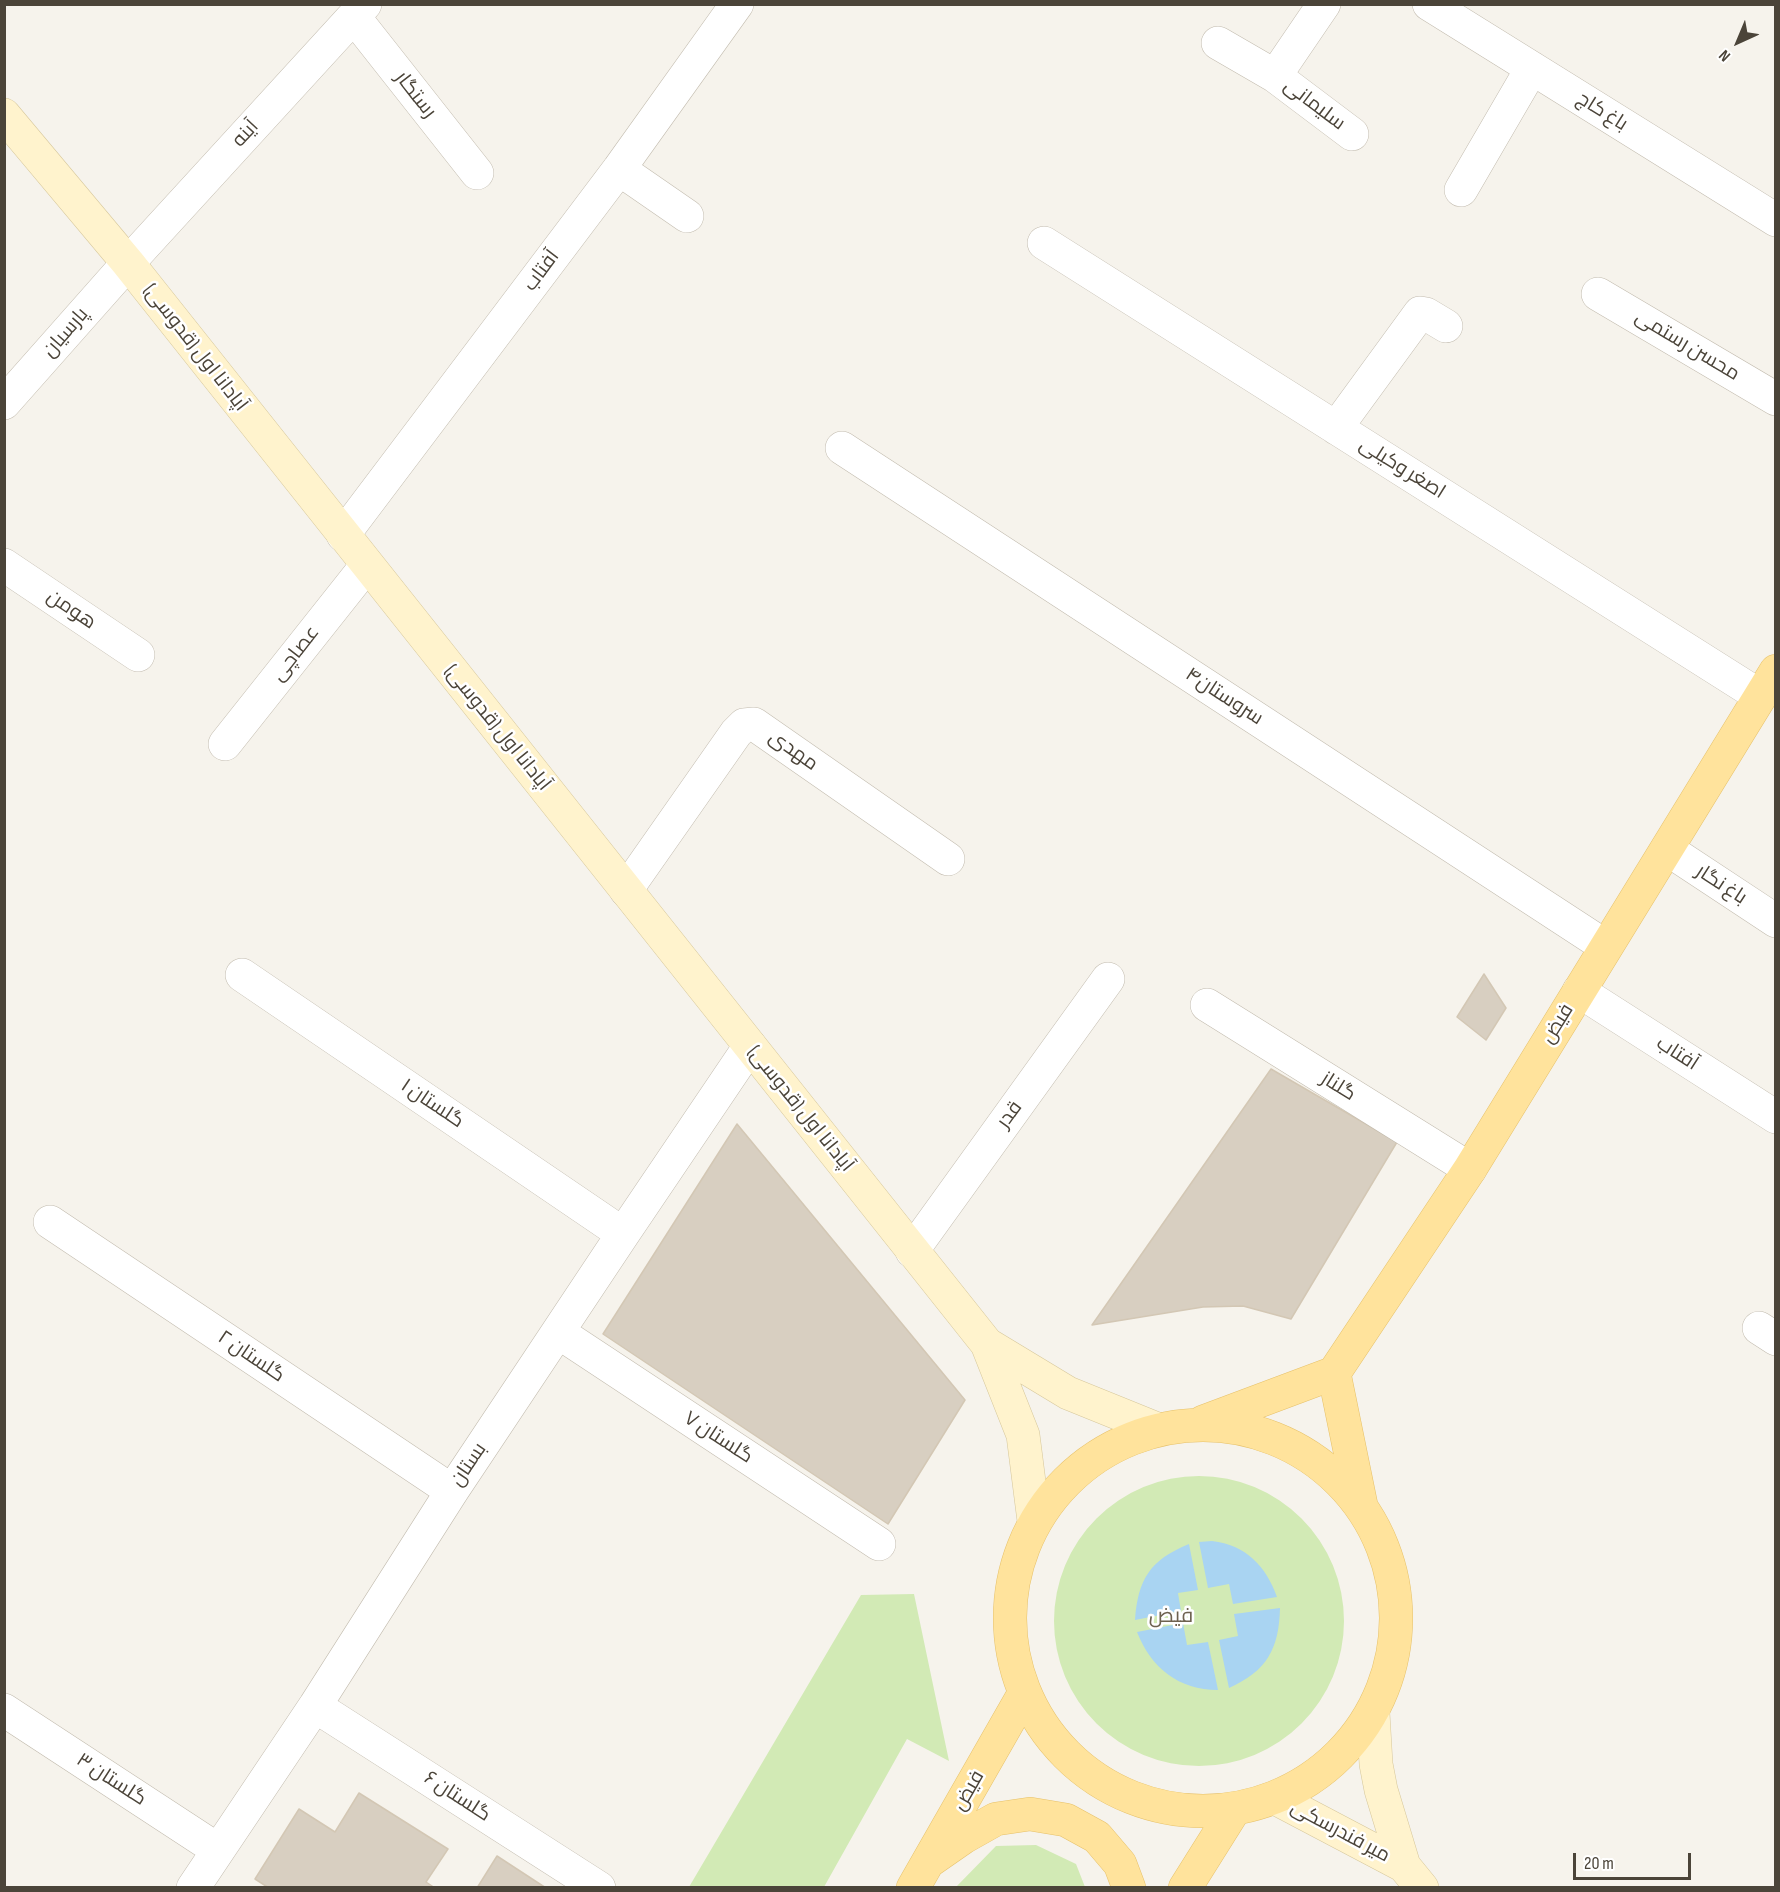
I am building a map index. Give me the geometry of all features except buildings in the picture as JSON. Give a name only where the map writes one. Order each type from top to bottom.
[{"type":"main road","name":"آپادانا اول (قدوسی)","points":[[4,115],[128,263],[987,1344]]},
{"type":"main road","name":"فیض","points":[[1334,1372],[1470,1169],[1768,683]]},
{"type":"main road","points":[[987,1344],[1068,1393],[1157,1429]]},
{"type":"main road","points":[[987,1344],[1023,1435],[1034,1521]]},
{"type":"main road","points":[[1198,1424],[1334,1372],[1362,1507]]},
{"type":"main road","points":[[1198,1424],[1246,1428],[1290,1445],[1330,1471],[1362,1507],[1383,1545],[1395,1587],[1397,1630],[1390,1673],[1373,1713],[1347,1749],[1314,1777],[1275,1798],[1233,1810],[1191,1812],[1149,1804],[1109,1787],[1074,1763],[1046,1731],[1024,1694],[1013,1659],[1009,1624],[1011,1588],[1020,1554],[1034,1521],[1057,1489],[1086,1462],[1120,1442],[1157,1429],[1198,1424]]},
{"type":"main road","name":"فیض","points":[[921,1875],[1024,1694]]},
{"type":"main road","points":[[1373,1713],[1376,1764],[1381,1790],[1413,1877]]},
{"type":"main road","name":"میر فندرسکی","points":[[1275,1798],[1413,1877]]},
{"type":"main road","points":[[1185,1887],[1233,1810]]},
{"type":"main road","points":[[921,1875],[964,1837],[996,1819],[1030,1814],[1066,1820],[1096,1837],[1120,1864],[1129,1887]]},
{"type":"street","name":"آفتاب","points":[[344,535],[619,169],[737,4]]},
{"type":"street","name":"سلیمانی","points":[[1275,76],[1324,4]]},
{"type":"street","name":"باغ کاج","points":[[1429,4],[1776,220]]},
{"type":"street","name":"رستگار","points":[[360,11],[477,173]]},
{"type":"street","name":"آینه","points":[[128,263],[360,11]]},
{"type":"street","name":"سلیمانی","points":[[1218,42],[1275,76],[1352,134]]},
{"type":"street","points":[[1461,190],[1532,68]]},
{"type":"street","points":[[619,169],[687,216]]},
{"type":"street","name":"اصغر وکیلی","points":[[1044,243],[1336,428],[1768,683]]},
{"type":"street","name":"پارسیان","points":[[4,404],[128,263]]},
{"type":"street","name":"محسن رستمی","points":[[1599,294],[1776,399]]},
{"type":"street","points":[[1336,428],[1419,313],[1426,314],[1446,326]]},
{"type":"street","name":"سروستان۴","points":[[842,448],[1605,946]]},
{"type":"street","name":"هومن","points":[[4,565],[138,655]]},
{"type":"street","name":"عصاچی","points":[[225,744],[367,565]]},
{"type":"street","name":"مهدی","points":[[626,890],[736,733],[744,725],[754,724],[948,859]]},
{"type":"street","name":"باغ نگار","points":[[1666,849],[1776,921]]},
{"type":"street","name":"گلستان ۱","points":[[242,975],[623,1234]]},
{"type":"street","name":"قدر","points":[[912,1251],[1108,979]]},
{"type":"street","name":"آفتاب","points":[[1579,991],[1776,1117]]},
{"type":"street","name":"گلناز","points":[[1207,1005],[1470,1169]]},
{"type":"street","name":"بستان","points":[[193,1887],[315,1706],[452,1491],[750,1046]]},
{"type":"street","name":"گلستان ۲","points":[[50,1222],[452,1491]]},
{"type":"street","name":"گلستان ۷","points":[[558,1332],[879,1544]]},
{"type":"street","name":"گلستان ۶","points":[[315,1706],[599,1887]]},
{"type":"street","name":"گلستان ۳","points":[[4,1710],[218,1850]]},
{"type":"green space","points":[[1213,1476],[1241,1482],[1268,1493],[1302,1518],[1320,1540],[1333,1565],[1342,1593],[1344,1621],[1342,1649],[1333,1677],[1320,1702],[1302,1724],[1280,1742],[1255,1755],[1227,1764],[1185,1766],[1157,1760],[1130,1749],[1096,1724],[1078,1702],[1065,1677],[1056,1649],[1054,1607],[1060,1579],[1071,1552],[1096,1518],[1118,1500],[1143,1487],[1171,1478]]},
{"type":"green space","points":[[914,1594],[949,1761],[907,1739],[824,1887],[689,1887],[861,1595]]},
{"type":"green space","points":[[1036,1845],[1076,1864],[1085,1887],[956,1887],[996,1846]]},
{"type":"water","points":[[1199,1542],[1224,1543],[1245,1552],[1261,1567],[1277,1597],[1233,1604],[1229,1584],[1208,1588]]},
{"type":"water","points":[[1189,1544],[1198,1590],[1178,1593],[1181,1611],[1135,1620],[1139,1593],[1148,1573],[1165,1557]]},
{"type":"water","points":[[1280,1608],[1277,1635],[1268,1657],[1253,1674],[1229,1688],[1219,1640],[1238,1636],[1234,1614]]},
{"type":"water","points":[[1183,1623],[1187,1645],[1208,1642],[1218,1690],[1191,1686],[1168,1675],[1150,1656],[1137,1632]]},
{"type":"district","name":"فیض","points":[[1171,1617]]}]
